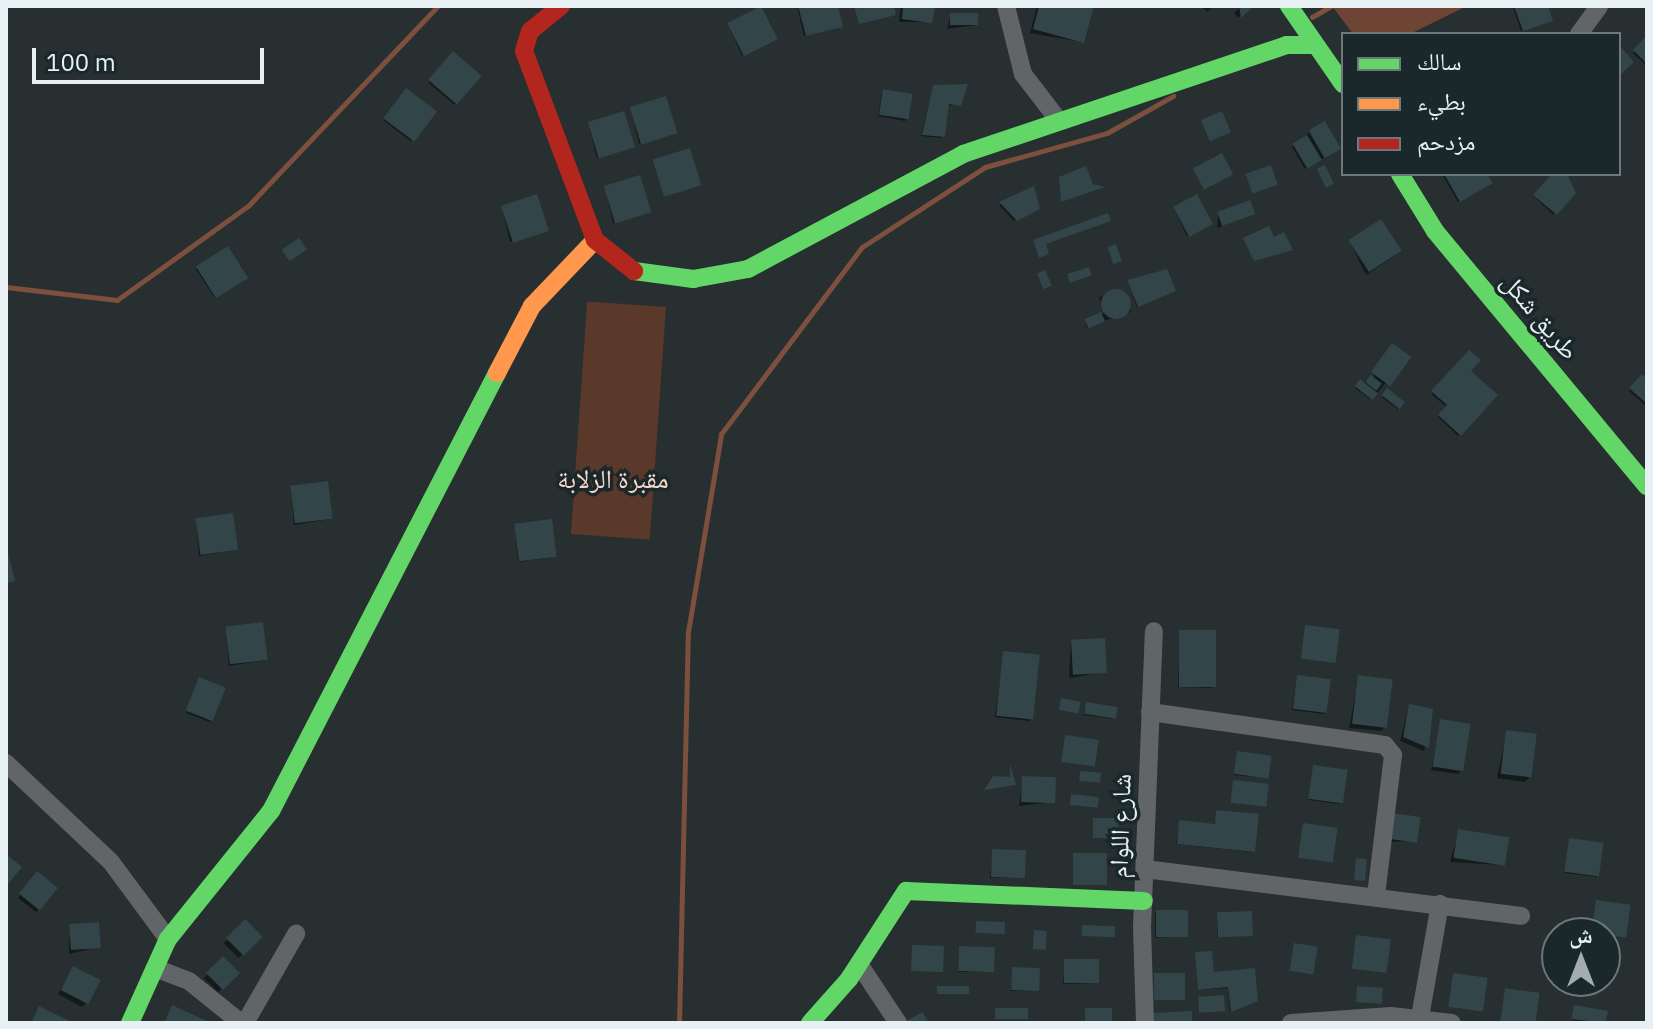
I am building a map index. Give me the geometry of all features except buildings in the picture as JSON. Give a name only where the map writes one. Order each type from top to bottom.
[{"type":"street","points":[[561,6],[530,31],[524,51],[595,240],[630,270],[722,276],[811,237],[928,169],[1059,121],[1286,45],[1312,45]]},
{"type":"street","points":[[1006,6],[1023,74],[1059,121]]},
{"type":"street","points":[[1289,6],[1312,45],[1341,81]]},
{"type":"street","points":[[1580,32],[1599,6]]},
{"type":"street","name":"طريق شكل","points":[[1401,176],[1435,231],[1647,486]]},
{"type":"street","points":[[130,1023],[168,939],[271,811],[532,306],[595,240]]},
{"type":"street","name":"شارع اللوام","points":[[1145,1023],[1144,901],[1154,631]]},
{"type":"street","points":[[1150,712],[1385,745],[1393,755],[1376,895]]},
{"type":"street","points":[[6,763],[111,862],[168,939]]},
{"type":"street","points":[[1145,869],[1376,895],[1521,916]]},
{"type":"street","points":[[810,1023],[859,964],[906,891],[1144,901]]},
{"type":"street","points":[[1420,1020],[1440,904]]},
{"type":"street","points":[[155,968],[189,981],[243,1023],[296,934]]},
{"type":"street","points":[[859,964],[898,1023]]},
{"type":"street","points":[[1291,1023],[1420,1020],[1452,1023]]},
{"type":"green space","name":"مقبرة الزلابة","points":[[587,301],[666,307],[650,539],[571,534]]},
{"type":"shaded area","points":[[1332,6],[1467,6],[1414,32],[1352,32]]},
{"type":"waterway","points":[[6,287],[117,300],[248,206],[438,6]]},
{"type":"waterway","points":[[1312,17],[1331,6]]},
{"type":"waterway","points":[[679,1023],[688,632],[721,434],[862,247],[985,167],[1107,133],[1173,96]]},
{"type":"traffic: fast","points":[[1289,6],[1341,81]]},
{"type":"traffic: fast","points":[[634,271],[693,279],[748,269],[963,154],[1286,45],[1312,45]]},
{"type":"traffic: fast","points":[[1401,176],[1435,231],[1647,486]]},
{"type":"traffic: fast","points":[[130,1023],[168,939],[271,811],[497,373]]},
{"type":"traffic: fast","points":[[810,1023],[849,979],[906,891],[1144,901]]},
{"type":"traffic: slow","points":[[497,373],[532,306],[595,240]]},
{"type":"traffic: jam","points":[[561,6],[530,31],[524,51],[595,240],[634,271]]}]
